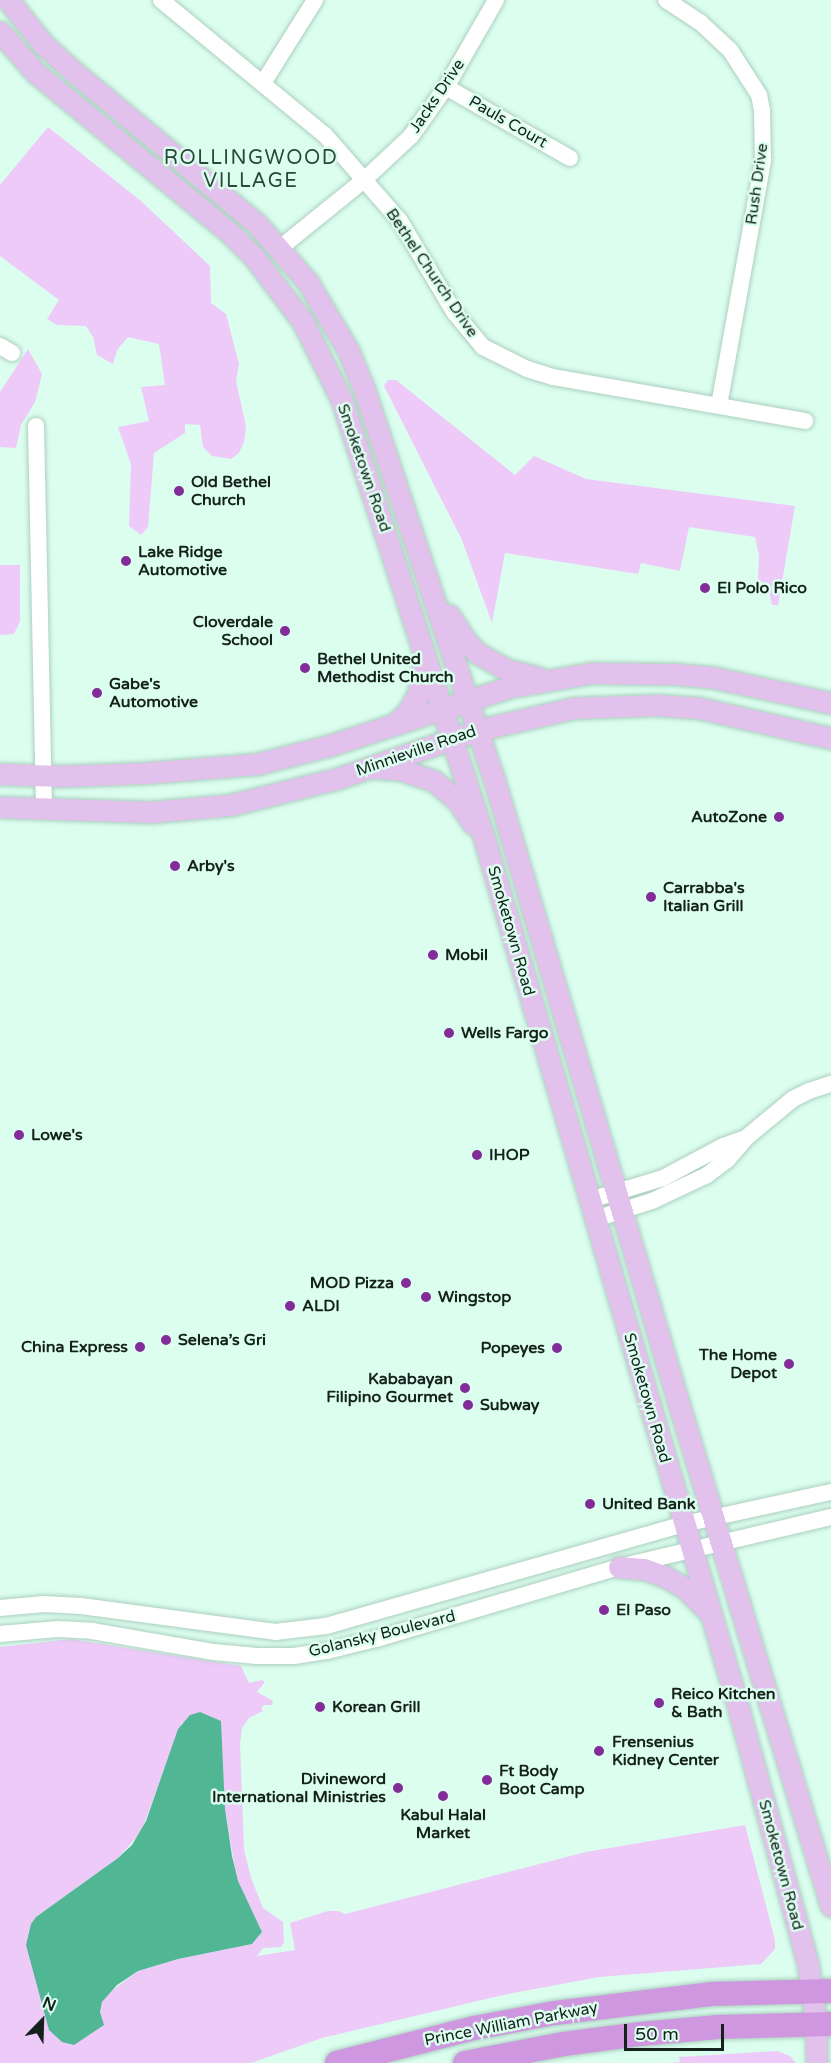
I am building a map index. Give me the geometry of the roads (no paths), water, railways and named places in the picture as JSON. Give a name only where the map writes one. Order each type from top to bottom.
[{"type":"highway","name":"Prince William Parkway","points":[[337,2063],[465,2030],[555,2013],[711,1994],[822,1991]]},
{"type":"highway","name":"Prince William Parkway","points":[[465,2063],[564,2044],[640,2034],[718,2027],[824,2024]]},
{"type":"main road","name":"Smoketown Road","points":[[8,0],[32,32],[66,65],[231,200],[279,248],[322,302],[348,350],[364,389],[432,589],[539,924],[831,1906]]},
{"type":"main road","name":"Smoketown Road","points":[[0,32],[36,73],[228,231],[261,265],[293,307],[322,356],[342,400],[444,709],[486,845],[778,1851],[822,1991],[824,2024],[817,2063]]},
{"type":"main road","points":[[432,589],[459,632],[477,653],[508,670],[547,679]]},
{"type":"main road","points":[[394,724],[407,713],[418,694],[424,650]]},
{"type":"main road","name":"Minnieville Road","points":[[0,774],[144,773],[257,764],[320,748],[468,700],[547,679],[592,673],[674,674],[758,686],[831,704]]},
{"type":"main road","name":"Minnieville Road","points":[[0,807],[151,812],[200,809],[276,794],[369,767],[478,730],[573,708],[657,705],[716,711],[831,738]]},
{"type":"main road","points":[[369,767],[402,770],[434,781],[457,800],[486,845]]},
{"type":"main road","points":[[619,1567],[644,1569],[666,1576],[685,1588],[711,1615]]},
{"type":"street","name":"Bethel Church Drive","points":[[161,0],[325,135],[400,220],[454,312],[483,347],[527,369],[553,377],[805,421]]},
{"type":"street","points":[[263,83],[315,0]]},
{"type":"street","name":"Jacks Drive","points":[[279,248],[364,180],[411,136],[446,87],[496,0]]},
{"type":"street","name":"Rush Drive","points":[[666,0],[701,23],[730,50],[755,88],[762,110],[763,161],[719,405]]},
{"type":"street","name":"Pauls Court","points":[[446,87],[570,158]]},
{"type":"street","points":[[36,426],[44,810]]},
{"type":"street","points":[[592,1210],[621,1201],[668,1195],[707,1175],[722,1164],[747,1137],[793,1099],[831,1084]]},
{"type":"street","name":"Golansky Boulevard","points":[[0,1608],[44,1605],[81,1606],[219,1626],[286,1631],[326,1626],[370,1616],[684,1524],[831,1492]]},
{"type":"street","name":"Golansky Boulevard","points":[[0,1634],[58,1629],[92,1631],[214,1652],[286,1656],[327,1651],[376,1639],[619,1567],[831,1517]]},
{"type":"street","points":[[286,1631],[286,1656]]},
{"type":"place","name":"Old Bethel Church","points":[[179,491]]},
{"type":"place","name":"Lake Ridge Automotive","points":[[126,561]]},
{"type":"place","name":"El Polo Rico","points":[[705,588]]},
{"type":"place","name":"Cloverdale School","points":[[285,631]]},
{"type":"place","name":"Bethel United Methodist Church","points":[[305,668]]},
{"type":"place","name":"Gabe's Automotive","points":[[97,693]]},
{"type":"place","name":"AutoZone","points":[[779,817]]},
{"type":"place","name":"Arby's","points":[[175,866]]},
{"type":"place","name":"Carrabba's Italian Grill","points":[[651,897]]},
{"type":"place","name":"Mobil","points":[[433,955]]},
{"type":"place","name":"Wells Fargo","points":[[449,1033]]},
{"type":"place","name":"Lowe's","points":[[19,1135]]},
{"type":"place","name":"IHOP","points":[[477,1155]]},
{"type":"place","name":"MOD Pizza","points":[[406,1283]]},
{"type":"place","name":"Wingstop","points":[[426,1297]]},
{"type":"place","name":"ALDI","points":[[290,1306]]},
{"type":"place","name":"Selena’s Gri","points":[[166,1340]]},
{"type":"place","name":"China Express","points":[[140,1347]]},
{"type":"place","name":"Popeyes","points":[[557,1348]]},
{"type":"place","name":"The Home Depot","points":[[789,1364]]},
{"type":"place","name":"Kababayan Filipino Gourmet","points":[[465,1388]]},
{"type":"place","name":"Subway","points":[[468,1405]]},
{"type":"place","name":"United Bank","points":[[590,1504]]},
{"type":"place","name":"El Paso","points":[[604,1610]]},
{"type":"place","name":"Reico Kitchen & Bath","points":[[659,1703]]},
{"type":"place","name":"Korean Grill","points":[[320,1707]]},
{"type":"place","name":"Frensenius Kidney Center","points":[[599,1751]]},
{"type":"place","name":"Ft Body Boot Camp","points":[[487,1780]]},
{"type":"place","name":"Divineword International Ministries","points":[[398,1788]]},
{"type":"place","name":"Kabul Halal Market","points":[[443,1796]]},
{"type":"district","name":"ROLLINGWOOD VILLAGE","points":[[251,170]]}]
